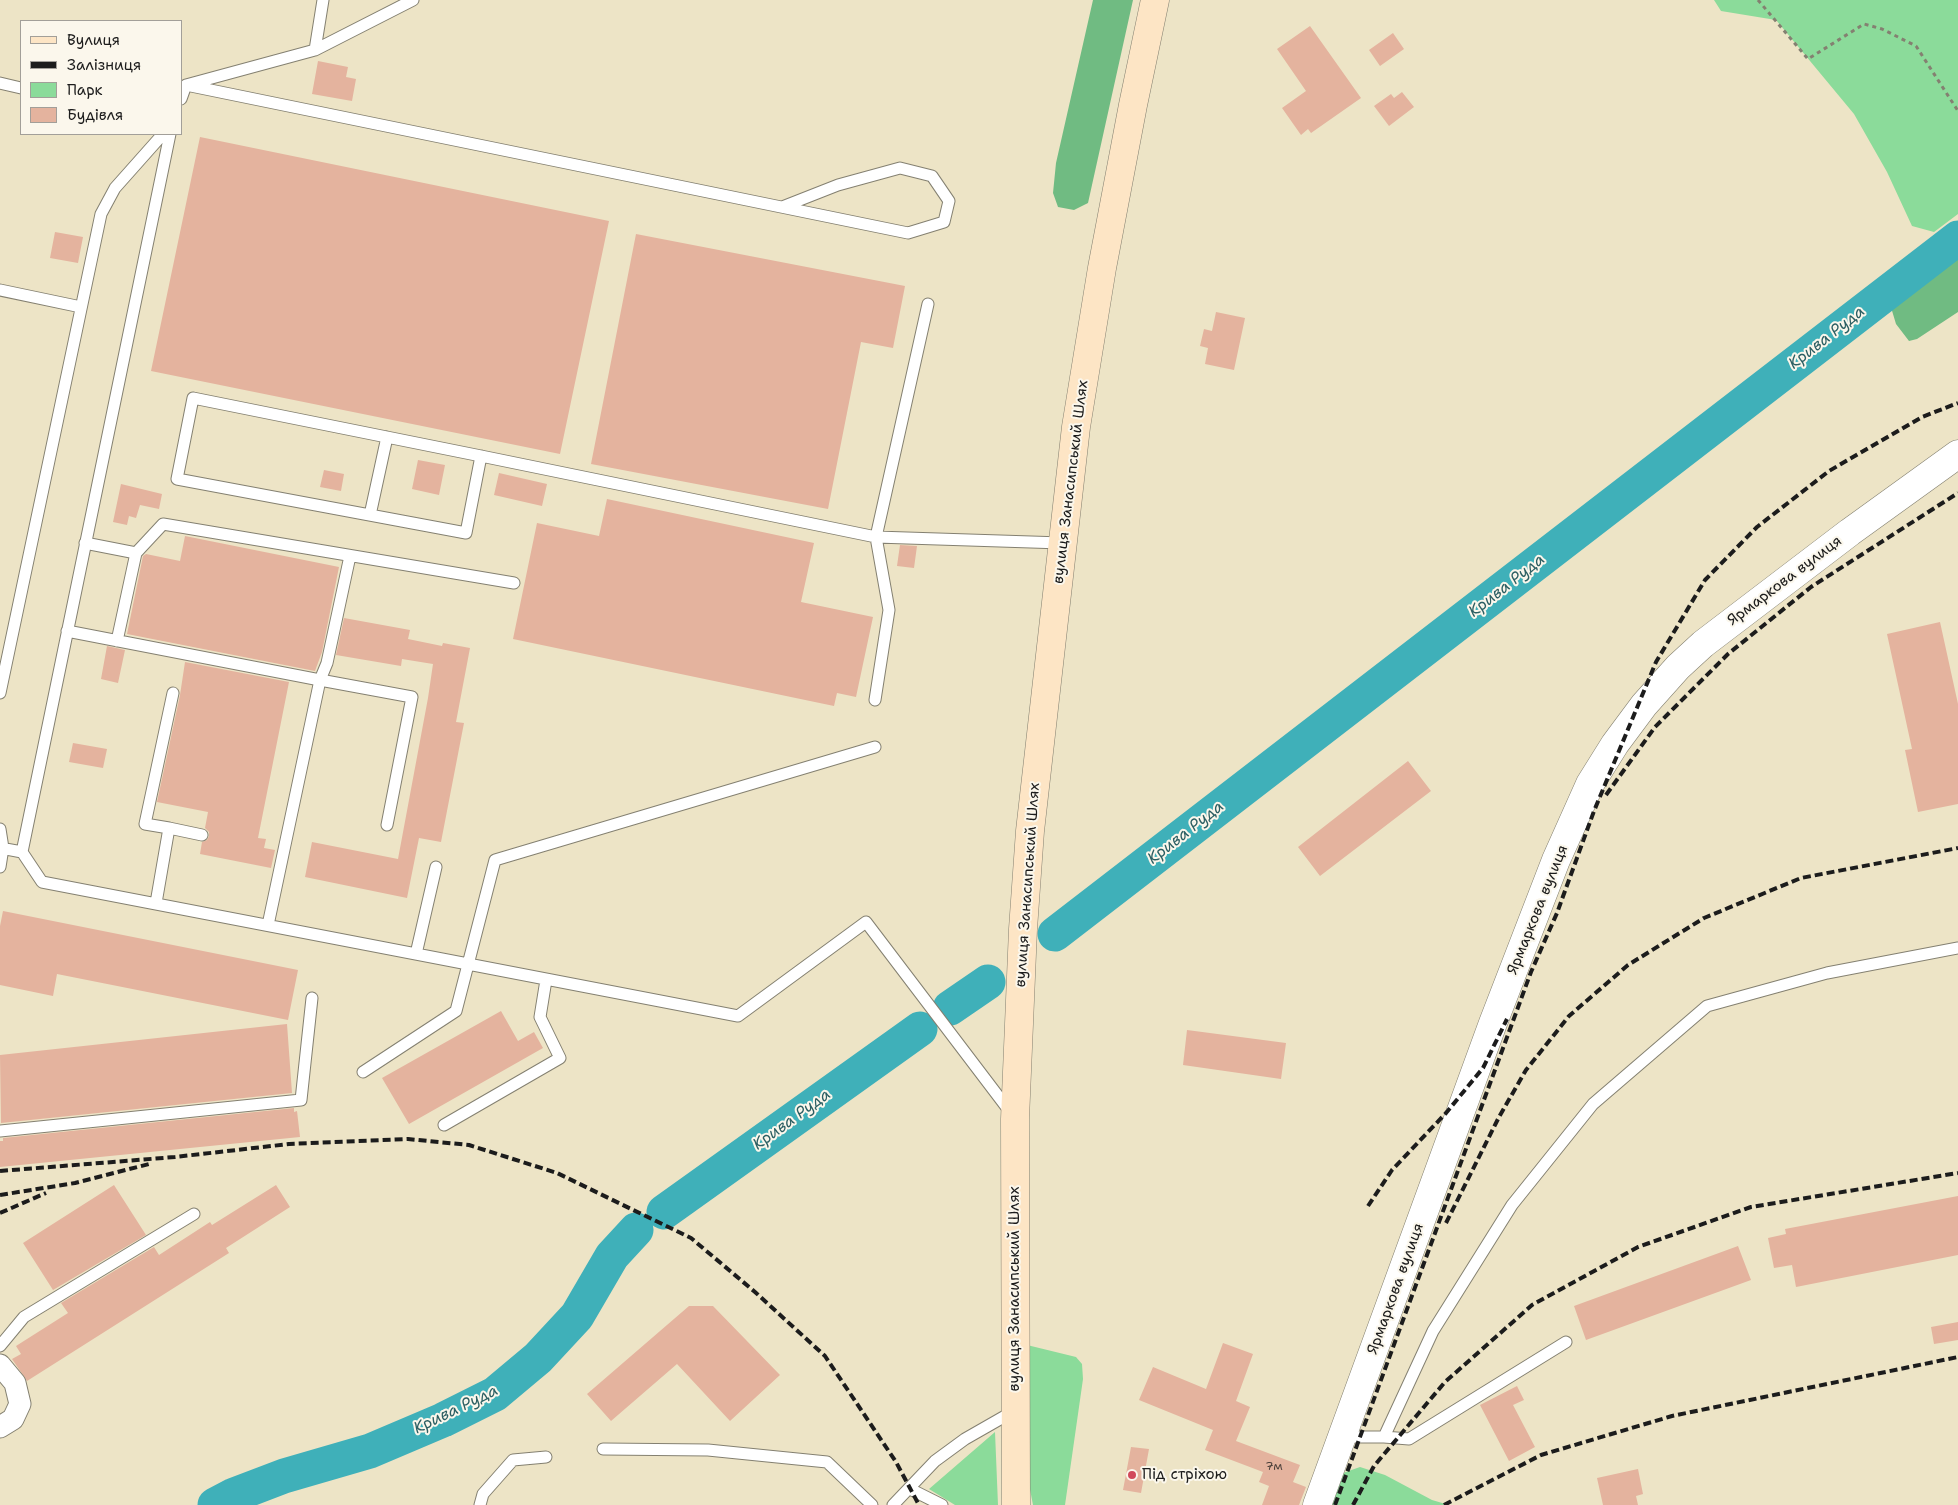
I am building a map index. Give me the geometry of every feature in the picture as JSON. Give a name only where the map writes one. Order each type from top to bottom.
[{"type":"main road","name":"вулиця Занасипський Шлях","points":[[1016,1505],[1015,1119],[1023,929],[1030,831],[1076,426],[1102,268],[1155,0]]},
{"type":"street","name":"Ярмаркова вулиця","points":[[1317,1505],[1514,968],[1556,860],[1590,784],[1610,752],[1644,705],[1678,667],[1703,644],[1850,532],[1958,454]]},
{"type":"street","points":[[0,1365],[15,1383],[20,1404],[13,1419],[0,1427]]},
{"type":"lane","points":[[315,50],[323,0]]},
{"type":"lane","points":[[186,85],[315,50],[413,0]]},
{"type":"lane","points":[[0,83],[20,88]]},
{"type":"lane","points":[[182,96],[186,85]]},
{"type":"lane","points":[[186,85],[908,233],[944,222],[949,200],[932,176],[900,168],[838,185],[782,207]]},
{"type":"lane","points":[[0,693],[101,214],[115,188],[163,135]]},
{"type":"lane","points":[[22,852],[170,135]]},
{"type":"lane","points":[[0,290],[81,307]]},
{"type":"lane","points":[[875,700],[889,610],[876,537],[928,304]]},
{"type":"lane","points":[[481,456],[466,533],[177,479],[193,398],[481,456],[876,537],[1062,543]]},
{"type":"lane","points":[[370,515],[387,437]]},
{"type":"lane","points":[[117,641],[136,552],[163,524],[514,582]]},
{"type":"lane","points":[[85,543],[136,552]]},
{"type":"lane","points":[[268,925],[320,680],[327,663],[350,556]]},
{"type":"lane","points":[[67,631],[412,697],[387,825]]},
{"type":"lane","points":[[173,693],[145,824],[202,835]]},
{"type":"lane","points":[[363,1072],[456,1011],[495,860],[874,747]]},
{"type":"lane","points":[[156,903],[169,828]]},
{"type":"lane","points":[[0,829],[2,848],[0,867]]},
{"type":"lane","points":[[2,848],[22,852],[42,882],[738,1016],[866,922],[1015,1119]]},
{"type":"lane","points":[[416,954],[436,867]]},
{"type":"lane","points":[[1384,1437],[1433,1331],[1512,1205],[1593,1104],[1706,1006],[1827,973],[1958,948]]},
{"type":"lane","points":[[444,1125],[560,1058],[540,1017],[546,980]]},
{"type":"lane","points":[[0,1131],[301,1100],[312,998]]},
{"type":"lane","points":[[0,1346],[24,1317],[194,1214]]},
{"type":"lane","points":[[1342,1437],[1410,1439],[1566,1342]]},
{"type":"lane","points":[[893,1505],[935,1461],[965,1438],[1015,1410]]},
{"type":"lane","points":[[603,1448],[708,1450],[827,1462],[872,1505]]},
{"type":"lane","points":[[480,1505],[483,1494],[513,1460],[546,1457]]},
{"type":"lane","points":[[910,1489],[942,1505]]},
{"type":"path","points":[[1758,0],[1808,59],[1864,24],[1882,29],[1916,46],[1958,111]]},
{"type":"green space","points":[[1093,0],[1133,0],[1088,203],[1074,210],[1058,207],[1053,193],[1056,163]]},
{"type":"green space","points":[[1714,0],[1958,0],[1958,214],[1934,232],[1912,226],[1887,172],[1854,114],[1776,20],[1721,11]]},
{"type":"green space","points":[[1958,250],[1958,312],[1917,339],[1909,341],[1896,324],[1890,304]]},
{"type":"green space","points":[[1027,1345],[1076,1357],[1082,1364],[1083,1379],[1065,1505],[1033,1505],[1028,1479]]},
{"type":"green space","points":[[995,1432],[998,1505],[955,1505],[929,1489]]},
{"type":"green space","points":[[1360,1467],[1385,1475],[1432,1500],[1449,1505],[1329,1505],[1340,1474]]},
{"type":"building","points":[[1310,26],[1361,98],[1311,133],[1308,129],[1301,135],[1282,108],[1306,91],[1277,49]]},
{"type":"building","points":[[1393,33],[1404,49],[1380,66],[1369,50]]},
{"type":"building","points":[[318,61],[348,67],[346,77],[356,79],[352,101],[312,94]]},
{"type":"building","points":[[1402,92],[1414,107],[1389,126],[1374,106],[1391,94],[1394,98]]},
{"type":"building","points":[[200,137],[609,221],[560,454],[151,371]]},
{"type":"building","points":[[55,232],[83,237],[78,263],[50,258]]},
{"type":"building","points":[[636,234],[905,286],[893,348],[861,342],[828,509],[591,464]]},
{"type":"building","points":[[1216,312],[1245,318],[1234,370],[1205,364],[1208,348],[1200,346],[1204,329],[1212,331]]},
{"type":"building","points":[[418,460],[445,465],[439,495],[412,489]]},
{"type":"building","points":[[324,470],[344,474],[341,491],[320,487]]},
{"type":"building","points":[[499,473],[547,484],[542,506],[494,495]]},
{"type":"building","points":[[121,484],[162,494],[159,509],[140,505],[136,518],[129,516],[127,525],[113,522]]},
{"type":"building","points":[[607,499],[814,543],[801,602],[873,617],[856,697],[837,693],[834,706],[513,639],[537,523],[599,536]]},
{"type":"building","points":[[185,536],[339,567],[322,652],[315,671],[127,634],[143,556],[146,554],[180,561]]},
{"type":"building","points":[[900,545],[917,546],[914,568],[897,566]]},
{"type":"building","points":[[344,618],[410,630],[408,639],[442,646],[443,643],[470,648],[456,722],[464,723],[441,842],[419,838],[407,898],[305,877],[312,842],[398,859],[428,698],[433,664],[402,659],[401,666],[336,655]]},
{"type":"building","points":[[1940,622],[1958,704],[1958,804],[1918,812],[1905,750],[1912,749],[1887,634]]},
{"type":"building","points":[[107,646],[125,650],[118,683],[101,679]]},
{"type":"building","points":[[185,662],[289,682],[258,838],[266,839],[264,848],[275,850],[271,868],[200,854],[202,842],[207,840],[209,836],[209,832],[205,828],[208,812],[157,802],[180,695]]},
{"type":"building","points":[[73,743],[107,749],[103,768],[69,762]]},
{"type":"building","points":[[1408,761],[1431,791],[1320,876],[1298,847]]},
{"type":"building","points":[[3,911],[298,970],[288,1020],[57,974],[53,996],[0,985],[0,926]]},
{"type":"building","points":[[501,1011],[518,1041],[534,1032],[543,1048],[409,1124],[382,1078]]},
{"type":"building","points":[[287,1024],[292,1093],[1,1123],[0,1055]]},
{"type":"building","points":[[1187,1030],[1286,1043],[1281,1079],[1183,1065]]},
{"type":"building","points":[[294,1108],[294,1112],[297,1111],[300,1137],[0,1167],[0,1141],[3,1141],[3,1138]]},
{"type":"building","points":[[114,1185],[146,1235],[53,1290],[23,1243]]},
{"type":"building","points":[[276,1185],[290,1207],[226,1248],[229,1253],[27,1381],[12,1359],[21,1354],[16,1346],[68,1313],[61,1303],[154,1247],[159,1255],[210,1222],[212,1225]]},
{"type":"building","points":[[1958,1196],[1958,1255],[1796,1287],[1792,1265],[1774,1268],[1768,1238],[1786,1234],[1785,1229]]},
{"type":"building","points":[[1738,1246],[1751,1280],[1586,1340],[1574,1306]]},
{"type":"building","points":[[689,1306],[713,1306],[780,1375],[730,1421],[677,1364],[611,1421],[587,1394]]},
{"type":"building","points":[[1958,1322],[1958,1340],[1934,1344],[1931,1327]]},
{"type":"building","points":[[1223,1343],[1253,1354],[1236,1401],[1250,1407],[1236,1441],[1300,1465],[1293,1482],[1306,1487],[1299,1505],[1262,1505],[1269,1486],[1259,1482],[1263,1472],[1205,1450],[1213,1430],[1139,1400],[1153,1367],[1206,1389]]},
{"type":"building","points":[[1517,1386],[1524,1400],[1513,1405],[1535,1447],[1509,1461],[1480,1405]]},
{"type":"building","points":[[1131,1447],[1149,1449],[1141,1493],[1123,1490]]},
{"type":"building","points":[[1638,1469],[1643,1494],[1636,1496],[1638,1505],[1603,1505],[1597,1478]]},
{"type":"waterway","name":"Крива Руда","points":[[1055,934],[1958,238]]},
{"type":"waterway","points":[[950,1008],[988,982]]},
{"type":"waterway","name":"Крива Руда","points":[[664,1212],[920,1029]]},
{"type":"waterway","name":"Крива Руда","points":[[215,1505],[234,1495],[284,1476],[370,1451],[443,1420],[495,1394],[538,1358],[577,1316],[612,1256],[636,1230]]},
{"type":"railway","points":[[1335,1505],[1531,972],[1557,913],[1594,811],[1656,662],[1705,580],[1757,527],[1829,471],[1922,417],[1958,403]]},
{"type":"railway","points":[[1606,795],[1655,727],[1728,654],[1811,587],[1958,493]]},
{"type":"railway","points":[[1446,1223],[1499,1117],[1526,1070],[1569,1016],[1628,965],[1704,918],[1801,878],[1958,848]]},
{"type":"railway","points":[[1368,1206],[1392,1170],[1446,1113],[1483,1068],[1507,1019]]},
{"type":"railway","points":[[0,1171],[175,1157],[289,1144],[408,1139],[469,1145],[557,1173],[691,1238],[755,1292],[825,1356],[896,1462],[919,1505]]},
{"type":"railway","points":[[0,1195],[75,1183],[149,1164]]},
{"type":"railway","points":[[1353,1505],[1374,1466],[1445,1382],[1532,1305],[1638,1247],[1751,1207],[1958,1173]]},
{"type":"railway","points":[[0,1213],[46,1193]]},
{"type":"railway","points":[[1444,1505],[1541,1455],[1672,1416],[1958,1357]]},
{"type":"place","name":"Під стріхою","points":[[1132,1475]]}]
